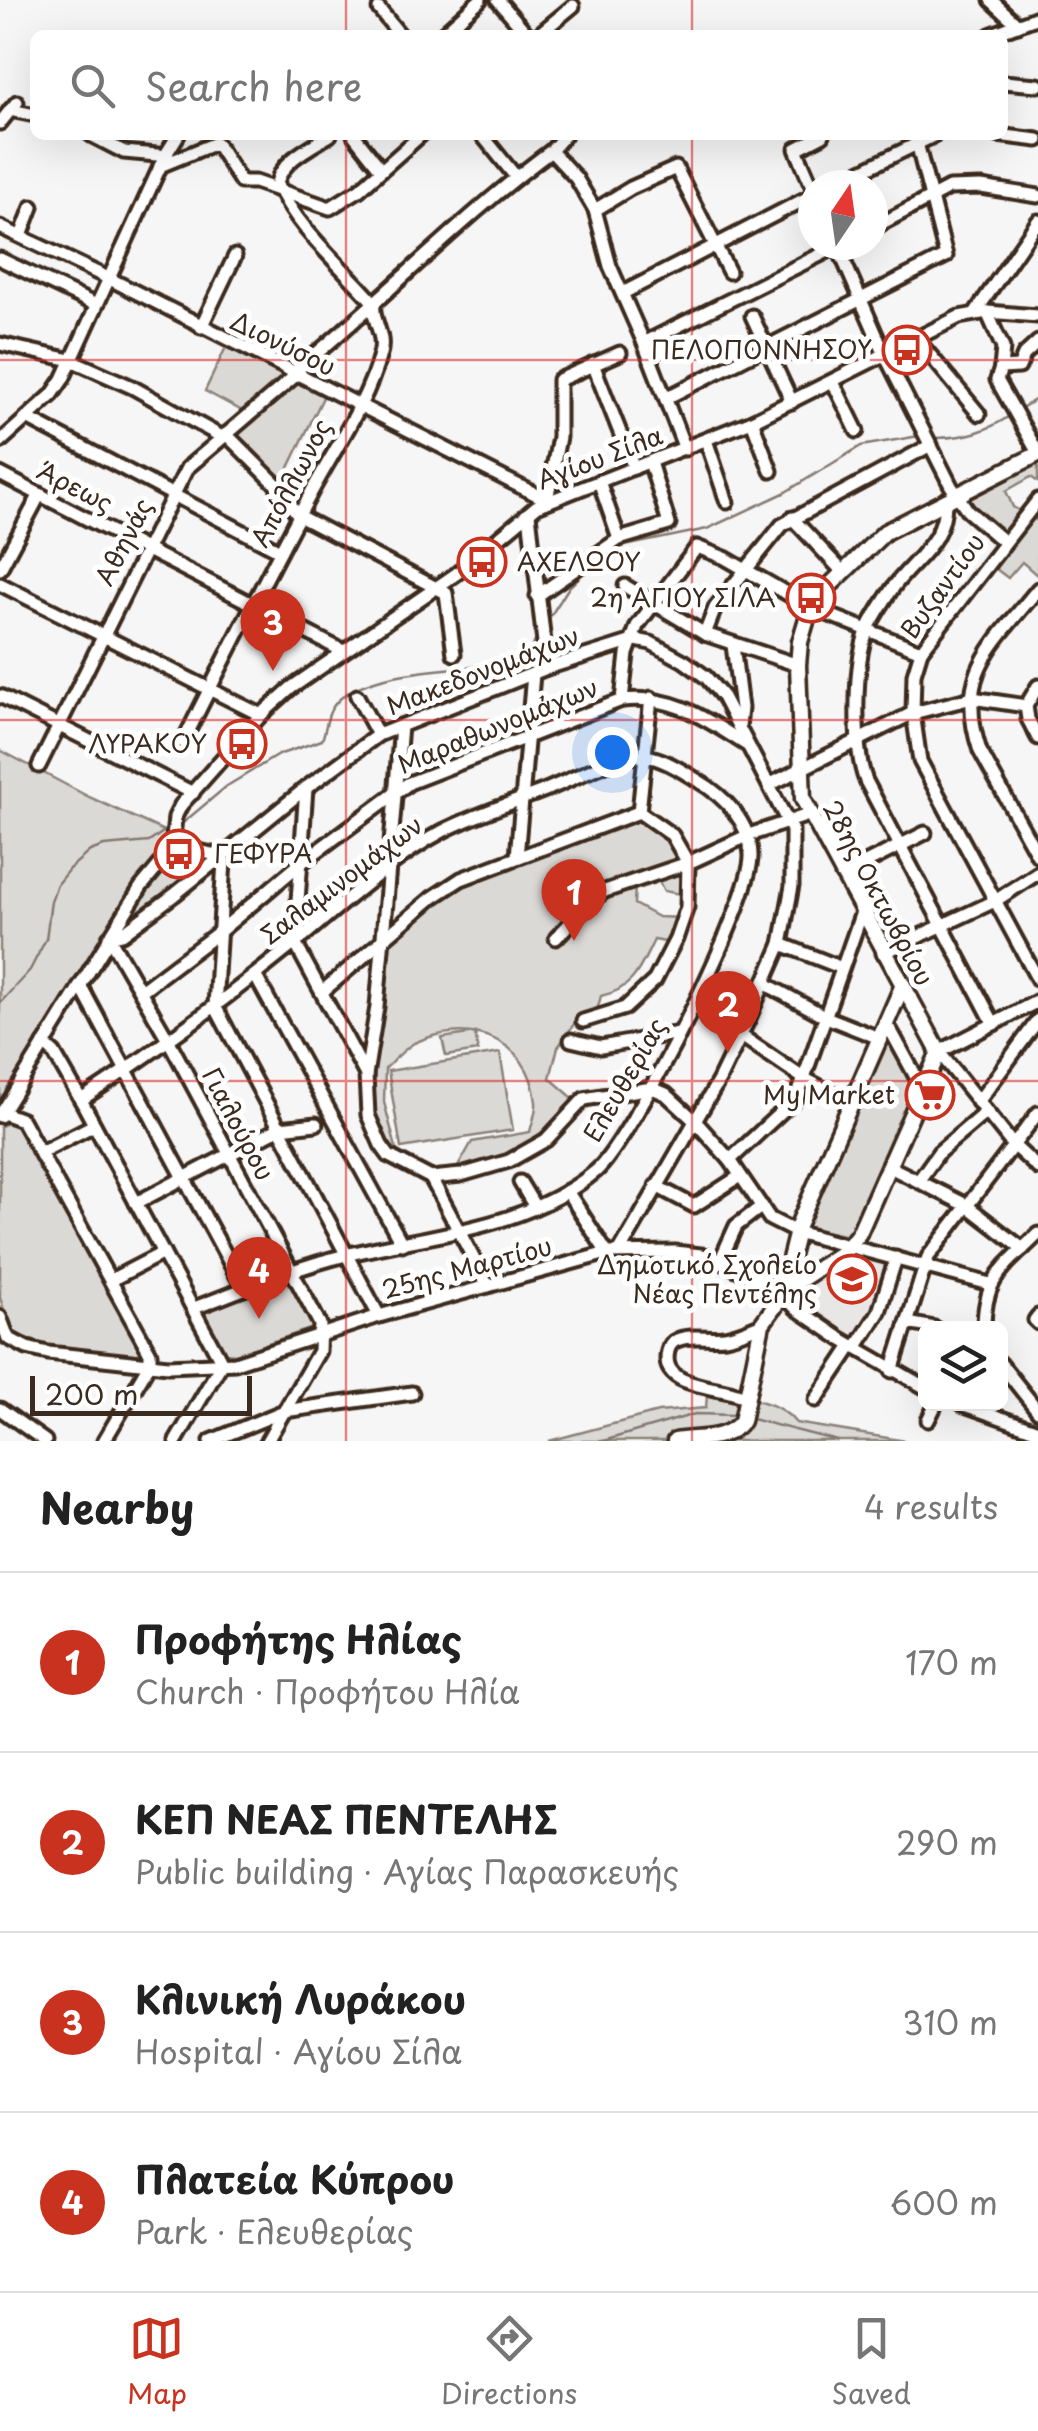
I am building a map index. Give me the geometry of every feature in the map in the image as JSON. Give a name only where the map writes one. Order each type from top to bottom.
[{"type":"main road","name":"28ης Οκτωβρίου","points":[[938,1052],[808,809],[800,768],[798,666],[802,631],[812,608],[842,571],[892,528],[1038,454]]},
{"type":"main road","points":[[676,1441],[724,1436],[741,1422],[762,1324],[782,1292],[796,1232],[902,987]]},
{"type":"main road","points":[[894,1006],[913,1007]]},
{"type":"main road","points":[[782,1292],[851,1246],[938,1052]]},
{"type":"street","points":[[447,30],[480,0]]},
{"type":"street","points":[[498,0],[524,30]]},
{"type":"street","points":[[991,0],[1018,25]]},
{"type":"street","points":[[544,30],[573,6]]},
{"type":"street","points":[[378,9],[396,30]]},
{"type":"street","points":[[1004,30],[1038,17]]},
{"type":"street","points":[[1008,83],[1038,86]]},
{"type":"street","points":[[0,123],[14,106],[30,113]]},
{"type":"street","points":[[1008,135],[1035,136]]},
{"type":"street","points":[[101,140],[124,152],[163,161],[216,143],[237,180],[330,208],[359,190],[415,140]]},
{"type":"street","points":[[0,442],[52,395],[175,140]]},
{"type":"street","points":[[322,140],[278,175],[280,190],[320,246],[339,261],[374,303]]},
{"type":"street","points":[[358,140],[380,168]]},
{"type":"street","points":[[486,140],[516,177]]},
{"type":"street","name":"Αθηνάς","points":[[39,766],[191,463],[561,140]]},
{"type":"street","points":[[804,170],[796,149],[813,140]]},
{"type":"street","points":[[859,170],[912,140]]},
{"type":"street","points":[[666,398],[946,256],[917,140]]},
{"type":"street","points":[[551,151],[576,178],[594,210],[599,236],[684,449]]},
{"type":"street","points":[[594,210],[676,168],[729,272]]},
{"type":"street","points":[[888,220],[950,188],[965,186],[1038,196]]},
{"type":"street","points":[[623,292],[798,200]]},
{"type":"street","points":[[20,236],[32,206]]},
{"type":"street","points":[[981,312],[1038,221]]},
{"type":"street","name":"Διονύσου","points":[[0,228],[108,278],[547,500]]},
{"type":"street","points":[[201,328],[235,256]]},
{"type":"street","points":[[0,258],[96,305]]},
{"type":"street","points":[[644,343],[746,306],[815,260]]},
{"type":"street","points":[[845,260],[951,497],[1004,542]]},
{"type":"street","name":"Απόλλωνος","points":[[182,742],[358,406],[382,349],[374,303]]},
{"type":"street","points":[[746,306],[792,402]]},
{"type":"street","points":[[981,312],[1038,316]]},
{"type":"street","points":[[981,312],[1004,350],[997,382],[1038,454]]},
{"type":"street","name":"Αγίου Σίλα","points":[[1,1114],[174,833],[181,805],[262,714],[291,688],[486,551],[547,500],[752,421],[916,338],[981,312]]},
{"type":"street","points":[[916,338],[979,414]]},
{"type":"street","points":[[1001,368],[1018,367],[1038,342]]},
{"type":"street","points":[[0,344],[71,360],[224,435],[274,482],[299,516],[436,587],[448,599],[454,654]]},
{"type":"street","points":[[1004,350],[1024,355]]},
{"type":"street","points":[[547,500],[560,426],[558,385],[565,375],[620,354]]},
{"type":"street","points":[[593,364],[634,468]]},
{"type":"street","points":[[833,382],[857,431]]},
{"type":"street","points":[[27,418],[280,551]]},
{"type":"street","points":[[752,421],[771,471]]},
{"type":"street","points":[[706,440],[727,502]]},
{"type":"street","points":[[705,634],[715,608],[792,518],[930,444]]},
{"type":"street","points":[[537,596],[618,539],[669,524],[650,462]]},
{"type":"street","name":"Άρεως","points":[[0,474],[343,651]]},
{"type":"street","points":[[598,481],[618,539]]},
{"type":"street","points":[[0,569],[40,494]]},
{"type":"street","points":[[951,497],[939,535],[893,587],[867,630],[860,661],[858,738],[862,770],[994,1024]]},
{"type":"street","name":"Βυζαντίου","points":[[1038,500],[921,650],[914,674],[913,712],[920,761],[948,822],[1038,980]]},
{"type":"street","points":[[529,514],[547,668]]},
{"type":"street","points":[[792,518],[842,571]]},
{"type":"street","points":[[622,700],[631,642],[652,604],[692,549],[702,547],[812,608],[921,650]]},
{"type":"street","points":[[0,584],[208,691],[262,714]]},
{"type":"street","points":[[625,586],[705,634],[798,666]]},
{"type":"street","points":[[1038,589],[983,656],[972,698],[974,733],[980,751],[1038,856]]},
{"type":"street","points":[[566,1191],[614,1252],[695,1121],[740,1035],[782,944],[792,886],[792,830],[788,819],[715,685],[651,643],[631,642]]},
{"type":"street","name":"Μακεδονομάχων","points":[[109,937],[122,934],[378,735],[547,668],[631,642]]},
{"type":"street","points":[[733,646],[740,727]]},
{"type":"street","points":[[517,857],[533,674]]},
{"type":"street","points":[[1038,686],[1026,706],[1038,738]]},
{"type":"street","points":[[0,696],[193,792]]},
{"type":"street","points":[[357,696],[378,735]]},
{"type":"street","points":[[638,812],[651,698]]},
{"type":"street","name":"Μαραθωνομάχων","points":[[141,991],[301,863],[409,784],[622,700],[651,698],[682,707],[750,746]]},
{"type":"street","points":[[769,785],[913,712],[972,698],[1026,706]]},
{"type":"street","points":[[402,726],[377,1007],[366,1076],[368,1115],[389,1156],[431,1178],[461,1175],[509,1161],[546,1140],[584,1099],[652,1088],[666,1094],[695,1121],[730,1160],[770,1219],[796,1232],[990,1284]]},
{"type":"street","points":[[646,756],[674,766],[721,796],[749,834]]},
{"type":"street","name":"Σαλαμινομάχων","points":[[81,1100],[169,1041],[444,830],[628,757],[646,756]]},
{"type":"street","points":[[306,788],[295,943],[366,1076]]},
{"type":"street","points":[[556,938],[605,891],[688,863],[788,819],[796,808],[808,809]]},
{"type":"street","points":[[323,991],[450,886],[638,812]]},
{"type":"street","points":[[583,1021],[625,1008],[655,980],[687,907],[688,863],[672,835],[638,812]]},
{"type":"street","points":[[174,833],[222,858],[225,868],[214,1006],[379,1316]]},
{"type":"street","points":[[842,874],[925,833]]},
{"type":"street","name":"Ελευθερίας","points":[[194,1308],[292,1271],[347,1255],[460,1232],[534,1207],[597,1170],[652,1088],[740,902],[752,860],[749,834]]},
{"type":"street","points":[[883,953],[994,901],[1038,873]]},
{"type":"street","points":[[730,1160],[794,1102],[862,912]]},
{"type":"street","name":"Γιαλούρου","points":[[109,937],[169,1041],[320,1324],[322,1335]]},
{"type":"street","points":[[782,944],[842,968]]},
{"type":"street","points":[[255,975],[402,1244]]},
{"type":"street","points":[[764,983],[826,1016],[891,1031],[921,1086]]},
{"type":"street","points":[[80,985],[244,1289]]},
{"type":"street","points":[[1038,1001],[938,1052],[1013,1145],[1038,1168]]},
{"type":"street","points":[[918,1180],[982,1107],[1038,1020]]},
{"type":"street","points":[[572,1040],[601,1048],[679,1032]]},
{"type":"street","points":[[740,1035],[804,1078],[851,1103]]},
{"type":"street","points":[[44,1044],[54,1053],[81,1100],[222,1363],[176,1441]]},
{"type":"street","points":[[353,1112],[368,1115]]},
{"type":"street","points":[[892,1371],[928,1258],[1038,1113]]},
{"type":"street","points":[[1,1114],[22,1120],[150,1353],[150,1363],[104,1441]]},
{"type":"street","points":[[136,1203],[280,1128],[316,1124]]},
{"type":"street","points":[[41,1152],[94,1126]]},
{"type":"street","points":[[888,1166],[966,1205],[1023,1249]]},
{"type":"street","points":[[656,1186],[694,1206],[740,1176]]},
{"type":"street","points":[[431,1178],[488,1286]]},
{"type":"street","points":[[520,1182],[534,1207]]},
{"type":"street","points":[[720,1261],[736,1226],[762,1206]]},
{"type":"street","points":[[984,1321],[990,1284],[1038,1234]]},
{"type":"street","name":"25ης Μαρτίου","points":[[4,1339],[40,1352],[150,1363],[186,1366],[235,1362],[379,1316],[614,1252],[697,1254],[782,1292],[797,1309],[918,1384]]},
{"type":"street","points":[[111,1280],[163,1253]]},
{"type":"street","points":[[816,1400],[878,1312],[896,1258]]},
{"type":"street","points":[[0,1317],[4,1339]]},
{"type":"street","points":[[907,1323],[918,1325]]},
{"type":"street","points":[[747,1399],[738,1393],[689,1384],[670,1368],[667,1356],[669,1347],[679,1339],[725,1337],[762,1324]]},
{"type":"street","points":[[267,1441],[319,1350],[322,1335]]},
{"type":"street","points":[[1008,1373],[1038,1412]]},
{"type":"street","points":[[211,1441],[284,1411],[412,1393]]},
{"type":"street","points":[[0,1409],[45,1441]]},
{"type":"street","points":[[928,1420],[932,1411]]},
{"type":"street","points":[[982,1411],[1038,1431]]},
{"type":"shaded area","points":[[227,345],[325,393],[282,482],[233,431],[248,418],[205,391]]},
{"type":"shaded area","points":[[1038,460],[1038,482],[1031,477],[1006,491],[1013,507],[1038,521],[1038,576],[1022,562],[1008,578],[992,566],[1010,542],[972,511],[965,495]]},
{"type":"shaded area","points":[[0,750],[166,832],[169,842],[131,892],[0,1104]]},
{"type":"shaded area","points":[[632,816],[657,823],[685,860],[685,895],[664,891],[657,878],[635,885],[634,904],[658,917],[681,918],[671,943],[654,940],[629,983],[601,996],[596,1014],[579,1017],[558,1047],[550,1078],[574,1099],[521,1147],[455,1172],[472,1142],[530,1132],[536,1102],[522,1061],[509,1048],[474,1033],[434,1036],[410,1045],[385,1069],[384,1102],[399,1159],[372,1104],[384,942],[432,904],[472,881]]},
{"type":"shaded area","points":[[175,856],[190,874],[120,930],[144,892]]},
{"type":"shaded area","points":[[475,1033],[478,1051],[446,1056],[442,1038]]},
{"type":"shaded area","points":[[886,1035],[913,1091],[853,1237],[805,1227]]},
{"type":"shaded area","points":[[500,1053],[513,1130],[401,1148],[388,1071]]},
{"type":"shaded area","points":[[11,1120],[21,1125],[144,1353],[76,1351],[11,1331],[0,1298],[0,1127]]},
{"type":"shaded area","name":"Δημοτικό Σχολείο Νέας Πεντέλης","points":[[858,1252],[889,1260],[875,1303],[856,1339],[796,1298]]},
{"type":"shaded area","points":[[289,1277],[315,1326],[236,1354],[225,1353],[203,1316],[204,1309]]},
{"type":"shaded area","points":[[707,1395],[767,1403],[796,1423],[906,1441],[549,1441],[658,1412],[706,1408]]},
{"type":"waterway","points":[[1018,410],[1038,398]]},
{"type":"waterway","points":[[937,438],[976,433],[1011,415]]},
{"type":"waterway","points":[[615,548],[707,529],[784,493],[861,446],[919,436]]},
{"type":"waterway","points":[[548,620],[569,587],[593,564]]},
{"type":"waterway","points":[[178,827],[227,786],[278,755],[322,740],[331,710],[344,695],[389,677],[519,662],[527,658],[538,635]]},
{"type":"waterway","points":[[0,1003],[30,970],[46,939],[51,901],[57,884],[69,869],[90,851],[149,842],[170,827]]},
{"type":"waterway","points":[[603,1441],[695,1414],[735,1415]]},
{"type":"waterway","points":[[748,1418],[838,1441]]},
{"type":"place","name":"ΠΕΛΟΠΟΝΝΗΣΟΥ","points":[[907,350]]},
{"type":"place","name":"ΑΧΕΛΩΟΥ","points":[[482,562]]},
{"type":"place","name":"2η ΑΓΙΟΥ ΣΙΛΑ","points":[[811,598]]},
{"type":"place","name":"Κλινική Λυράκου","points":[[273,671]]},
{"type":"place","name":"ΛΥΡΑΚΟΥ","points":[[242,744]]},
{"type":"place","name":"ΓΕΦΥΡΑ","points":[[179,854]]},
{"type":"place","name":"Προφήτης Ηλίας","points":[[574,941]]},
{"type":"place","name":"ΚΕΠ ΝΕΑΣ ΠΕΝΤΕΛΗΣ","points":[[728,1053]]},
{"type":"place","name":"My Market","points":[[930,1095]]},
{"type":"place","name":"Δημοτικό Σχολείο Νέας Πεντέλης","points":[[852,1279]]},
{"type":"place","name":"Πλατεία Κύπρου","points":[[259,1319]]}]
